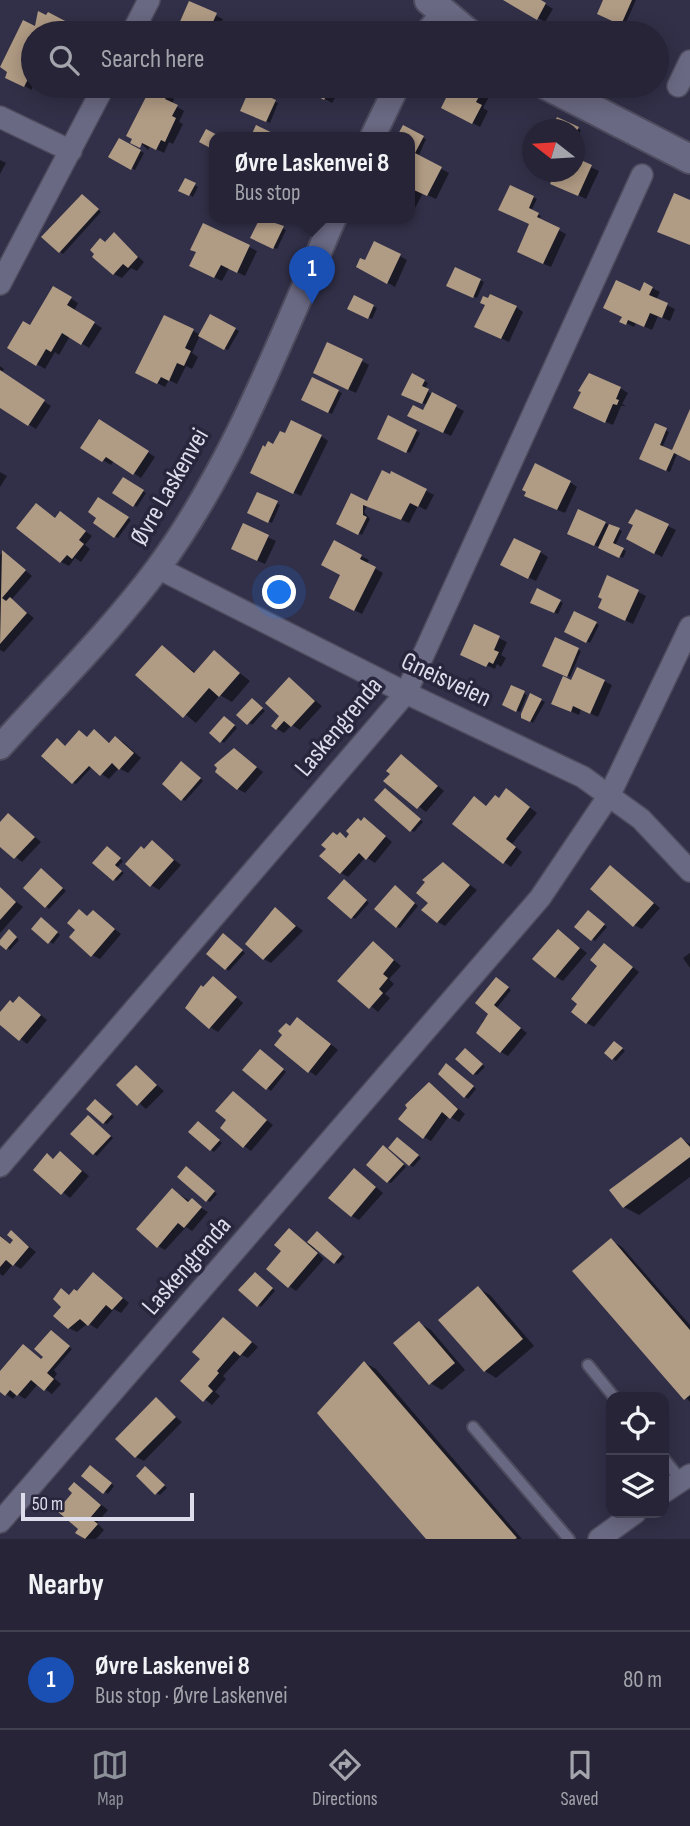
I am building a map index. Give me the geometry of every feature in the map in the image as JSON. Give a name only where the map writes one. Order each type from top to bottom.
[{"type":"main road","points":[[571,98],[690,159]]},
{"type":"street","points":[[138,21],[149,0]]},
{"type":"street","points":[[678,86],[690,61]]},
{"type":"street","points":[[0,284],[98,98]]},
{"type":"street","points":[[375,132],[391,98]]},
{"type":"street","points":[[0,117],[71,151]]},
{"type":"street","name":"Laskengrenda","points":[[0,1166],[406,693],[642,175]]},
{"type":"street","name":"Øvre Laskenvei","points":[[0,747],[158,568],[207,489],[257,391],[332,223]]},
{"type":"street","name":"Gneisveien","points":[[158,568],[406,693],[514,742],[610,794],[642,819],[690,871]]},
{"type":"street","name":"Laskengrenda","points":[[0,1522],[540,898],[610,794],[690,627]]},
{"type":"street","points":[[612,1535],[630,1518]]},
{"type":"lane","points":[[588,1365],[610,1392]]},
{"type":"lane","points":[[474,1427],[569,1539]]},
{"type":"building","points":[[503,0],[541,0],[546,3],[537,20]]},
{"type":"building","points":[[603,0],[632,0],[623,21],[612,21],[597,14]]},
{"type":"building","points":[[189,1],[217,13],[213,21],[180,21]]},
{"type":"building","points":[[38,11],[46,15],[48,12],[65,21],[36,21]]},
{"type":"building","points":[[21,24],[21,86],[5,78],[7,72],[0,67]]},
{"type":"building","points":[[145,98],[166,98],[178,105],[172,116],[176,118],[165,142],[161,140],[156,150],[142,143],[140,148],[130,143],[132,139],[126,136]]},
{"type":"building","points":[[246,98],[276,100],[266,122],[240,111]]},
{"type":"building","points":[[446,98],[478,98],[476,102],[482,105],[472,124],[441,108]]},
{"type":"building","points":[[256,125],[271,132],[253,132]]},
{"type":"building","points":[[403,125],[424,136],[415,153],[415,132],[399,132]]},
{"type":"building","points":[[206,129],[212,132],[209,132],[209,147],[199,142]]},
{"type":"building","points":[[119,138],[141,150],[131,170],[108,157]]},
{"type":"building","points":[[415,153],[442,167],[427,196],[415,190]]},
{"type":"building","points":[[585,162],[592,165],[585,180]]},
{"type":"building","points":[[185,178],[196,183],[189,196],[178,191]]},
{"type":"building","points":[[551,182],[584,182],[578,196],[550,184]]},
{"type":"building","points":[[510,185],[534,196],[529,208],[539,213],[537,217],[560,228],[543,264],[517,252],[529,224],[498,210]]},
{"type":"building","points":[[674,193],[690,200],[690,245],[657,232]]},
{"type":"building","points":[[82,194],[99,209],[59,253],[41,237]]},
{"type":"building","points":[[203,223],[250,245],[237,273],[221,265],[214,278],[189,266],[196,252],[190,250]]},
{"type":"building","points":[[258,223],[284,226],[273,249],[250,238]]},
{"type":"building","points":[[114,232],[138,257],[128,268],[123,264],[113,275],[92,257],[94,254],[90,250],[100,238],[105,242]]},
{"type":"building","points":[[374,241],[401,254],[387,284],[356,267],[360,258],[365,260]]},
{"type":"building","points":[[455,267],[481,279],[473,298],[446,286]]},
{"type":"building","points":[[616,280],[640,291],[644,282],[653,287],[649,295],[668,303],[662,318],[650,313],[644,327],[628,320],[626,325],[619,322],[622,317],[603,308]]},
{"type":"building","points":[[53,286],[72,297],[67,305],[95,322],[81,345],[62,333],[51,352],[46,349],[36,366],[7,348],[23,321],[30,325]]},
{"type":"building","points":[[490,294],[517,306],[501,339],[474,327],[485,305],[480,303],[483,296],[488,298]]},
{"type":"building","points":[[354,295],[374,305],[368,319],[347,309]]},
{"type":"building","points":[[210,314],[236,328],[224,350],[198,336]]},
{"type":"building","points":[[164,315],[194,329],[185,348],[191,351],[184,366],[177,363],[169,381],[161,377],[157,384],[135,373]]},
{"type":"building","points":[[327,342],[363,359],[348,390],[313,373]]},
{"type":"building","points":[[0,370],[45,400],[28,426],[0,408]]},
{"type":"building","points":[[412,373],[425,380],[422,386],[429,389],[422,404],[401,395]]},
{"type":"building","points":[[589,373],[621,387],[616,399],[619,400],[617,405],[613,404],[605,423],[573,408],[581,392],[578,391]]},
{"type":"building","points":[[312,377],[339,390],[328,413],[301,400]]},
{"type":"building","points":[[432,392],[457,405],[443,433],[407,416],[413,405],[423,410]]},
{"type":"building","points":[[690,409],[690,461],[674,453],[666,471],[639,459],[655,423],[667,428],[660,445],[672,450]]},
{"type":"building","points":[[388,415],[417,430],[406,453],[377,439]]},
{"type":"building","points":[[99,419],[149,451],[133,475],[106,457],[102,462],[80,448]]},
{"type":"building","points":[[291,420],[322,435],[293,494],[250,473],[263,445],[265,447],[268,441],[273,444],[280,431],[285,433]]},
{"type":"building","points":[[535,463],[571,481],[557,510],[524,496],[526,492],[522,490]]},
{"type":"building","points":[[382,470],[390,474],[391,471],[427,489],[418,507],[410,503],[401,520],[363,505],[363,515],[367,517],[358,535],[336,524],[351,493],[367,501]]},
{"type":"building","points":[[123,477],[144,490],[133,507],[112,493]]},
{"type":"building","points":[[257,492],[278,501],[268,523],[247,513]]},
{"type":"building","points":[[98,497],[129,517],[114,538],[93,523],[96,518],[88,512]]},
{"type":"building","points":[[36,503],[55,518],[60,511],[86,531],[79,540],[84,544],[72,559],[67,555],[60,563],[16,528]]},
{"type":"building","points":[[578,509],[606,522],[594,546],[567,534]]},
{"type":"building","points":[[636,509],[669,524],[654,554],[626,539],[633,525],[628,523]]},
{"type":"building","points":[[243,523],[269,535],[257,561],[231,549]]},
{"type":"building","points":[[609,524],[620,528],[613,543],[624,548],[619,558],[598,548]]},
{"type":"building","points":[[514,538],[541,551],[528,579],[500,565]]},
{"type":"building","points":[[334,540],[362,555],[360,559],[376,567],[354,611],[329,598],[340,575],[321,565]]},
{"type":"building","points":[[2,550],[26,570],[2,598],[6,601],[10,597],[27,613],[0,644]]},
{"type":"building","points":[[607,575],[639,590],[625,621],[598,608],[602,599],[598,597]]},
{"type":"building","points":[[537,588],[561,600],[554,613],[530,603]]},
{"type":"building","points":[[574,611],[597,622],[586,643],[564,632]]},
{"type":"building","points":[[474,624],[500,636],[494,650],[499,652],[493,664],[489,662],[486,667],[460,655]]},
{"type":"building","points":[[555,637],[579,648],[567,677],[542,666]]},
{"type":"building","points":[[162,645],[194,673],[214,650],[240,673],[219,697],[209,688],[183,718],[135,675]]},
{"type":"building","points":[[577,667],[605,680],[590,714],[573,706],[571,712],[551,704],[563,676],[571,680]]},
{"type":"building","points":[[289,677],[315,701],[291,727],[284,721],[276,730],[271,726],[279,716],[265,703]]},
{"type":"building","points":[[511,685],[525,691],[516,712],[502,705]]},
{"type":"building","points":[[530,693],[542,699],[530,722],[521,718],[521,714]]},
{"type":"building","points":[[252,698],[263,708],[247,725],[236,715]]},
{"type":"building","points":[[224,716],[235,725],[220,743],[209,733]]},
{"type":"building","points":[[94,729],[109,743],[115,736],[134,753],[119,770],[112,763],[100,776],[89,766],[72,784],[41,756],[57,738],[65,746],[79,730],[87,737]]},
{"type":"building","points":[[234,748],[257,767],[237,790],[215,772],[217,768],[214,765]]},
{"type":"building","points":[[401,754],[438,786],[417,809],[383,781],[390,774],[386,771]]},
{"type":"building","points":[[181,761],[201,778],[181,801],[162,784]]},
{"type":"building","points":[[385,788],[421,819],[410,832],[374,800]]},
{"type":"building","points":[[506,788],[530,807],[506,839],[516,847],[503,864],[452,824],[474,796],[486,806],[495,795],[499,798]]},
{"type":"building","points":[[8,813],[35,837],[14,859],[0,847],[0,822]]},
{"type":"building","points":[[364,817],[386,836],[366,860],[359,853],[340,874],[319,856],[326,849],[321,845],[333,832],[337,835],[340,832],[346,838],[349,834],[346,831],[358,818],[361,821]]},
{"type":"building","points":[[152,840],[174,860],[150,887],[125,864],[141,846],[144,849]]},
{"type":"building","points":[[107,846],[121,858],[115,865],[122,871],[113,881],[92,863]]},
{"type":"building","points":[[443,862],[470,885],[437,923],[421,910],[428,903],[416,893],[425,882],[422,880]]},
{"type":"building","points":[[610,865],[654,903],[633,927],[590,889]]},
{"type":"building","points":[[41,868],[63,888],[45,908],[23,888]]},
{"type":"building","points":[[344,879],[367,900],[351,919],[327,898]]},
{"type":"building","points":[[395,885],[415,903],[396,928],[374,909]]},
{"type":"building","points":[[0,887],[16,902],[0,920]]},
{"type":"building","points":[[275,907],[296,926],[263,960],[245,944]]},
{"type":"building","points":[[79,909],[87,916],[93,910],[115,929],[91,957],[69,937],[75,930],[67,923]]},
{"type":"building","points":[[588,910],[605,924],[591,941],[574,927]]},
{"type":"building","points":[[41,917],[58,932],[48,944],[31,929]]},
{"type":"building","points":[[9,929],[17,937],[6,950],[0,945],[0,940]]},
{"type":"building","points":[[558,929],[580,948],[555,978],[532,959]]},
{"type":"building","points":[[223,933],[243,950],[225,970],[206,954]]},
{"type":"building","points":[[373,941],[394,960],[383,974],[388,978],[379,989],[383,993],[369,1009],[337,981]]},
{"type":"building","points":[[604,943],[633,967],[586,1024],[571,1012],[577,1004],[571,999],[597,966],[590,960]]},
{"type":"building","points":[[213,976],[237,997],[209,1029],[185,1008],[201,985],[203,987]]},
{"type":"building","points":[[496,977],[509,987],[494,1005],[521,1028],[500,1053],[476,1033],[488,1014],[475,1003]]},
{"type":"building","points":[[19,996],[41,1015],[19,1041],[0,1025],[0,1012],[10,1000],[13,1003]]},
{"type":"building","points":[[297,1017],[331,1044],[308,1073],[274,1045],[282,1035],[278,1031],[286,1023],[290,1026]]},
{"type":"building","points":[[614,1041],[623,1048],[612,1060],[604,1053]]},
{"type":"building","points":[[465,1048],[483,1064],[473,1075],[455,1059]]},
{"type":"building","points":[[260,1049],[284,1069],[266,1090],[242,1070]]},
{"type":"building","points":[[446,1063],[474,1086],[464,1098],[438,1074]]},
{"type":"building","points":[[136,1065],[157,1085],[137,1106],[116,1085]]},
{"type":"building","points":[[429,1082],[458,1109],[450,1119],[442,1112],[423,1139],[398,1119],[407,1108],[405,1105]]},
{"type":"building","points":[[233,1091],[267,1120],[243,1148],[220,1128],[226,1120],[215,1111]]},
{"type":"building","points":[[95,1099],[112,1114],[103,1124],[86,1109]]},
{"type":"building","points":[[88,1115],[111,1136],[93,1155],[70,1134]]},
{"type":"building","points":[[198,1121],[220,1140],[210,1151],[188,1132]]},
{"type":"building","points":[[397,1137],[419,1155],[409,1166],[388,1148]]},
{"type":"building","points":[[681,1137],[690,1147],[690,1157],[623,1208],[609,1190]]},
{"type":"building","points":[[383,1145],[404,1164],[387,1183],[366,1165]]},
{"type":"building","points":[[60,1151],[82,1171],[61,1195],[33,1170],[47,1153],[53,1159]]},
{"type":"building","points":[[186,1166],[215,1191],[206,1202],[177,1177]]},
{"type":"building","points":[[354,1168],[376,1187],[351,1217],[328,1198]]},
{"type":"building","points":[[172,1188],[188,1202],[192,1198],[202,1207],[184,1228],[178,1223],[157,1248],[136,1229]]},
{"type":"building","points":[[289,1228],[318,1253],[288,1288],[266,1269],[281,1251],[274,1245]]},
{"type":"building","points":[[11,1230],[29,1247],[13,1266],[6,1260],[0,1267],[0,1236],[10,1244],[13,1240],[7,1235]]},
{"type":"building","points":[[317,1231],[342,1254],[334,1264],[307,1242]]},
{"type":"building","points":[[611,1238],[690,1330],[690,1395],[684,1400],[572,1271]]},
{"type":"building","points":[[93,1272],[123,1298],[112,1310],[106,1305],[88,1326],[80,1319],[68,1329],[53,1316],[61,1307],[53,1299],[61,1288],[69,1295],[74,1289],[77,1291]]},
{"type":"building","points":[[255,1272],[273,1288],[257,1307],[238,1290]]},
{"type":"building","points":[[478,1286],[523,1339],[484,1372],[438,1320]]},
{"type":"building","points":[[223,1317],[252,1342],[240,1356],[234,1351],[217,1371],[219,1373],[208,1386],[213,1391],[203,1402],[180,1381],[200,1359],[192,1352]]},
{"type":"building","points":[[419,1321],[455,1363],[429,1385],[393,1343]]},
{"type":"building","points":[[51,1330],[70,1346],[47,1373],[54,1379],[44,1391],[31,1380],[17,1396],[10,1390],[5,1396],[0,1392],[0,1371],[23,1344],[41,1359],[43,1357],[34,1349]]},
{"type":"building","points":[[364,1361],[517,1538],[426,1539],[327,1425],[317,1413]]},
{"type":"building","points":[[156,1397],[176,1417],[135,1458],[115,1439]]},
{"type":"building","points":[[90,1465],[112,1483],[103,1494],[81,1476]]},
{"type":"building","points":[[145,1466],[165,1485],[155,1495],[136,1476]]},
{"type":"building","points":[[74,1482],[101,1505],[90,1518],[98,1524],[85,1539],[75,1533],[78,1529],[57,1511],[72,1493],[68,1489]]},
{"type":"place","name":"Øvre Laskenvei 8","points":[[312,304]]}]
